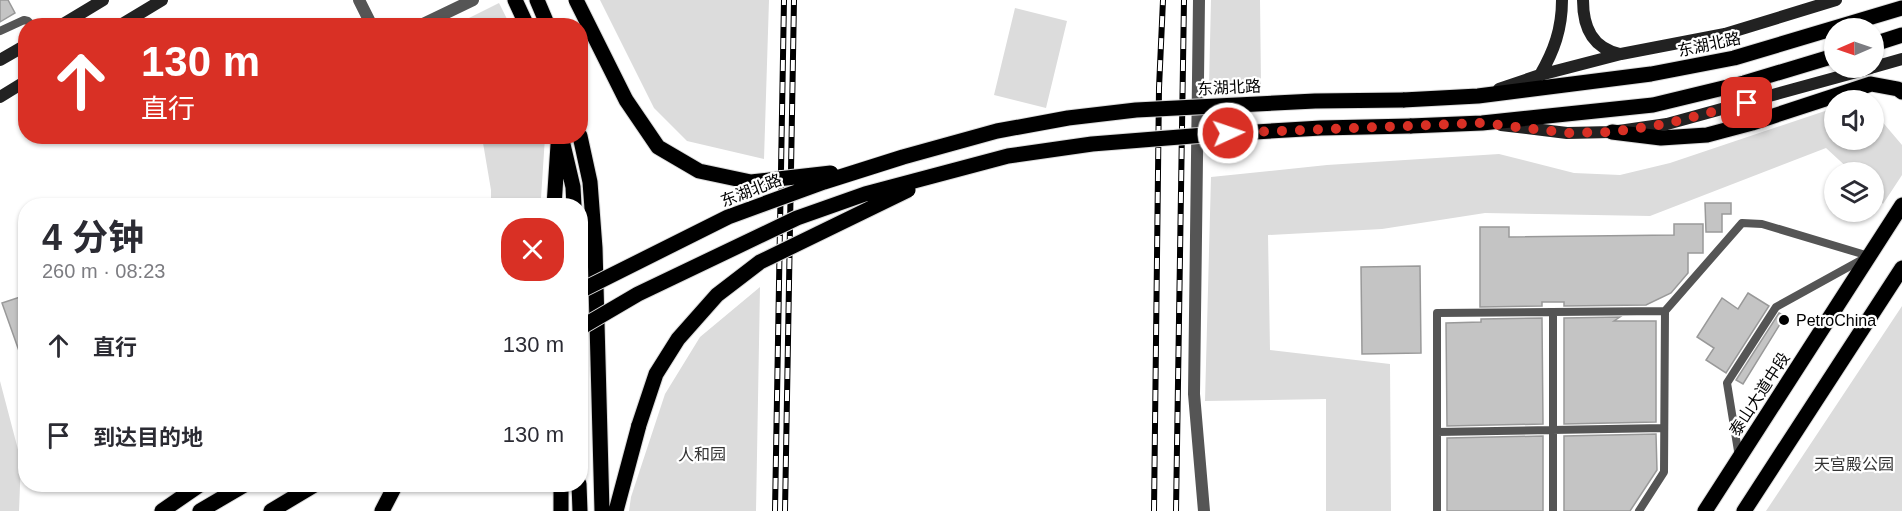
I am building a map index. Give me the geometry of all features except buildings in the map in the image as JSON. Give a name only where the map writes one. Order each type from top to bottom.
[{"type":"main road","points":[[515,0],[523,18]]},
{"type":"main road","points":[[537,0],[545,18]]},
{"type":"main road","points":[[576,0],[585,18]]},
{"type":"main road","name":"东湖北路","points":[[588,287],[728,217],[867,168],[997,131],[1068,118],[1136,110],[1478,96],[1651,75],[1734,58],[1902,8]]},
{"type":"main road","points":[[588,24],[626,100],[658,147],[699,171],[751,182],[867,168]]},
{"type":"main road","points":[[1884,41],[1902,35]]},
{"type":"main road","points":[[588,323],[638,294],[797,218],[865,194],[1008,156],[1092,144],[1216,134],[1482,123],[1653,105],[1744,84],[1824,59]]},
{"type":"main road","points":[[1612,132],[1661,138],[1707,135],[1752,123],[1871,84],[1898,89],[1902,92]]},
{"type":"main road","points":[[555,198],[559,144]]},
{"type":"main road","points":[[562,144],[574,198]]},
{"type":"main road","points":[[582,144],[590,182],[595,248],[602,511]]},
{"type":"main road","points":[[616,511],[639,425],[656,374],[678,339],[717,295],[759,262],[939,174]]},
{"type":"main road","name":"泰山大道中段","points":[[1705,511],[1902,205]]},
{"type":"main road","points":[[1744,511],[1902,268]]},
{"type":"main road","points":[[162,511],[189,492]]},
{"type":"main road","points":[[200,511],[232,492]]},
{"type":"main road","points":[[271,511],[303,492]]},
{"type":"main road","points":[[382,511],[393,492]]},
{"type":"main road","points":[[392,511],[396,492]]},
{"type":"main road","points":[[561,492],[561,511]]},
{"type":"main road","points":[[579,492],[580,511]]},
{"type":"street","points":[[73,18],[103,0]]},
{"type":"street","points":[[132,18],[162,0]]},
{"type":"street","points":[[359,0],[368,18]]},
{"type":"street","points":[[1199,0],[1194,394],[1204,511]]},
{"type":"street","points":[[1540,75],[1552,54],[1560,33],[1562,0]]},
{"type":"street","points":[[1583,0],[1585,23],[1590,35],[1599,46],[1621,54]]},
{"type":"street","points":[[1478,96],[1540,75],[1621,54],[1725,34],[1836,0]]},
{"type":"street","points":[[435,18],[470,1]]},
{"type":"street","points":[[0,60],[18,49]]},
{"type":"street","points":[[1884,64],[1902,59]]},
{"type":"street","points":[[1482,123],[1568,133],[1612,132],[1678,121],[1832,78]]},
{"type":"street","points":[[0,97],[18,86]]},
{"type":"lane","points":[[0,31],[18,23]]},
{"type":"lane","points":[[1639,511],[1664,472],[1665,311],[1742,223],[1762,224],[1869,256]]},
{"type":"lane","points":[[1739,458],[1727,383],[1776,307],[1869,256]]},
{"type":"lane","points":[[1437,511],[1437,313],[1665,311]]},
{"type":"lane","points":[[1552,312],[1553,511]]},
{"type":"lane","points":[[1437,432],[1664,428]]},
{"type":"green space","points":[[600,0],[769,0],[764,159],[687,141],[654,108]]},
{"type":"green space","points":[[1211,0],[1260,0],[1261,84],[1209,85]]},
{"type":"green space","points":[[499,3],[506,18],[469,18]]},
{"type":"green space","points":[[1015,8],[1067,21],[1046,108],[994,95]]},
{"type":"green space","points":[[1824,111],[1824,149],[1650,216],[1485,213],[1382,229],[1268,235],[1270,350],[1390,364],[1391,511],[1326,511],[1326,399],[1205,401],[1211,177],[1327,165],[1499,154],[1574,173],[1620,175],[1670,163]]},
{"type":"green space","points":[[1884,124],[1902,145],[1902,175],[1884,202],[1884,162],[1841,162],[1828,150],[1884,150]]},
{"type":"green space","points":[[483,144],[545,144],[541,198],[491,198]]},
{"type":"green space","name":"人和园","points":[[760,287],[756,511],[629,511],[631,497],[665,394],[700,337]]},
{"type":"green space","name":"天宫殿公园","points":[[1902,306],[1902,511],[1766,511]]},
{"type":"green space","points":[[0,381],[18,450],[20,492],[19,511],[0,511]]},
{"type":"railway","points":[[775,511],[784,0]]},
{"type":"railway","points":[[785,511],[794,0]]},
{"type":"railway","points":[[1154,511],[1159,88],[1163,0]]},
{"type":"railway","points":[[1176,511],[1184,0]]},
{"type":"place","name":"PetroChina","points":[[1784,320]]},
{"type":"route","points":[[1228,133],[1482,123],[1568,133],[1612,132],[1666,124],[1747,103]]}]
